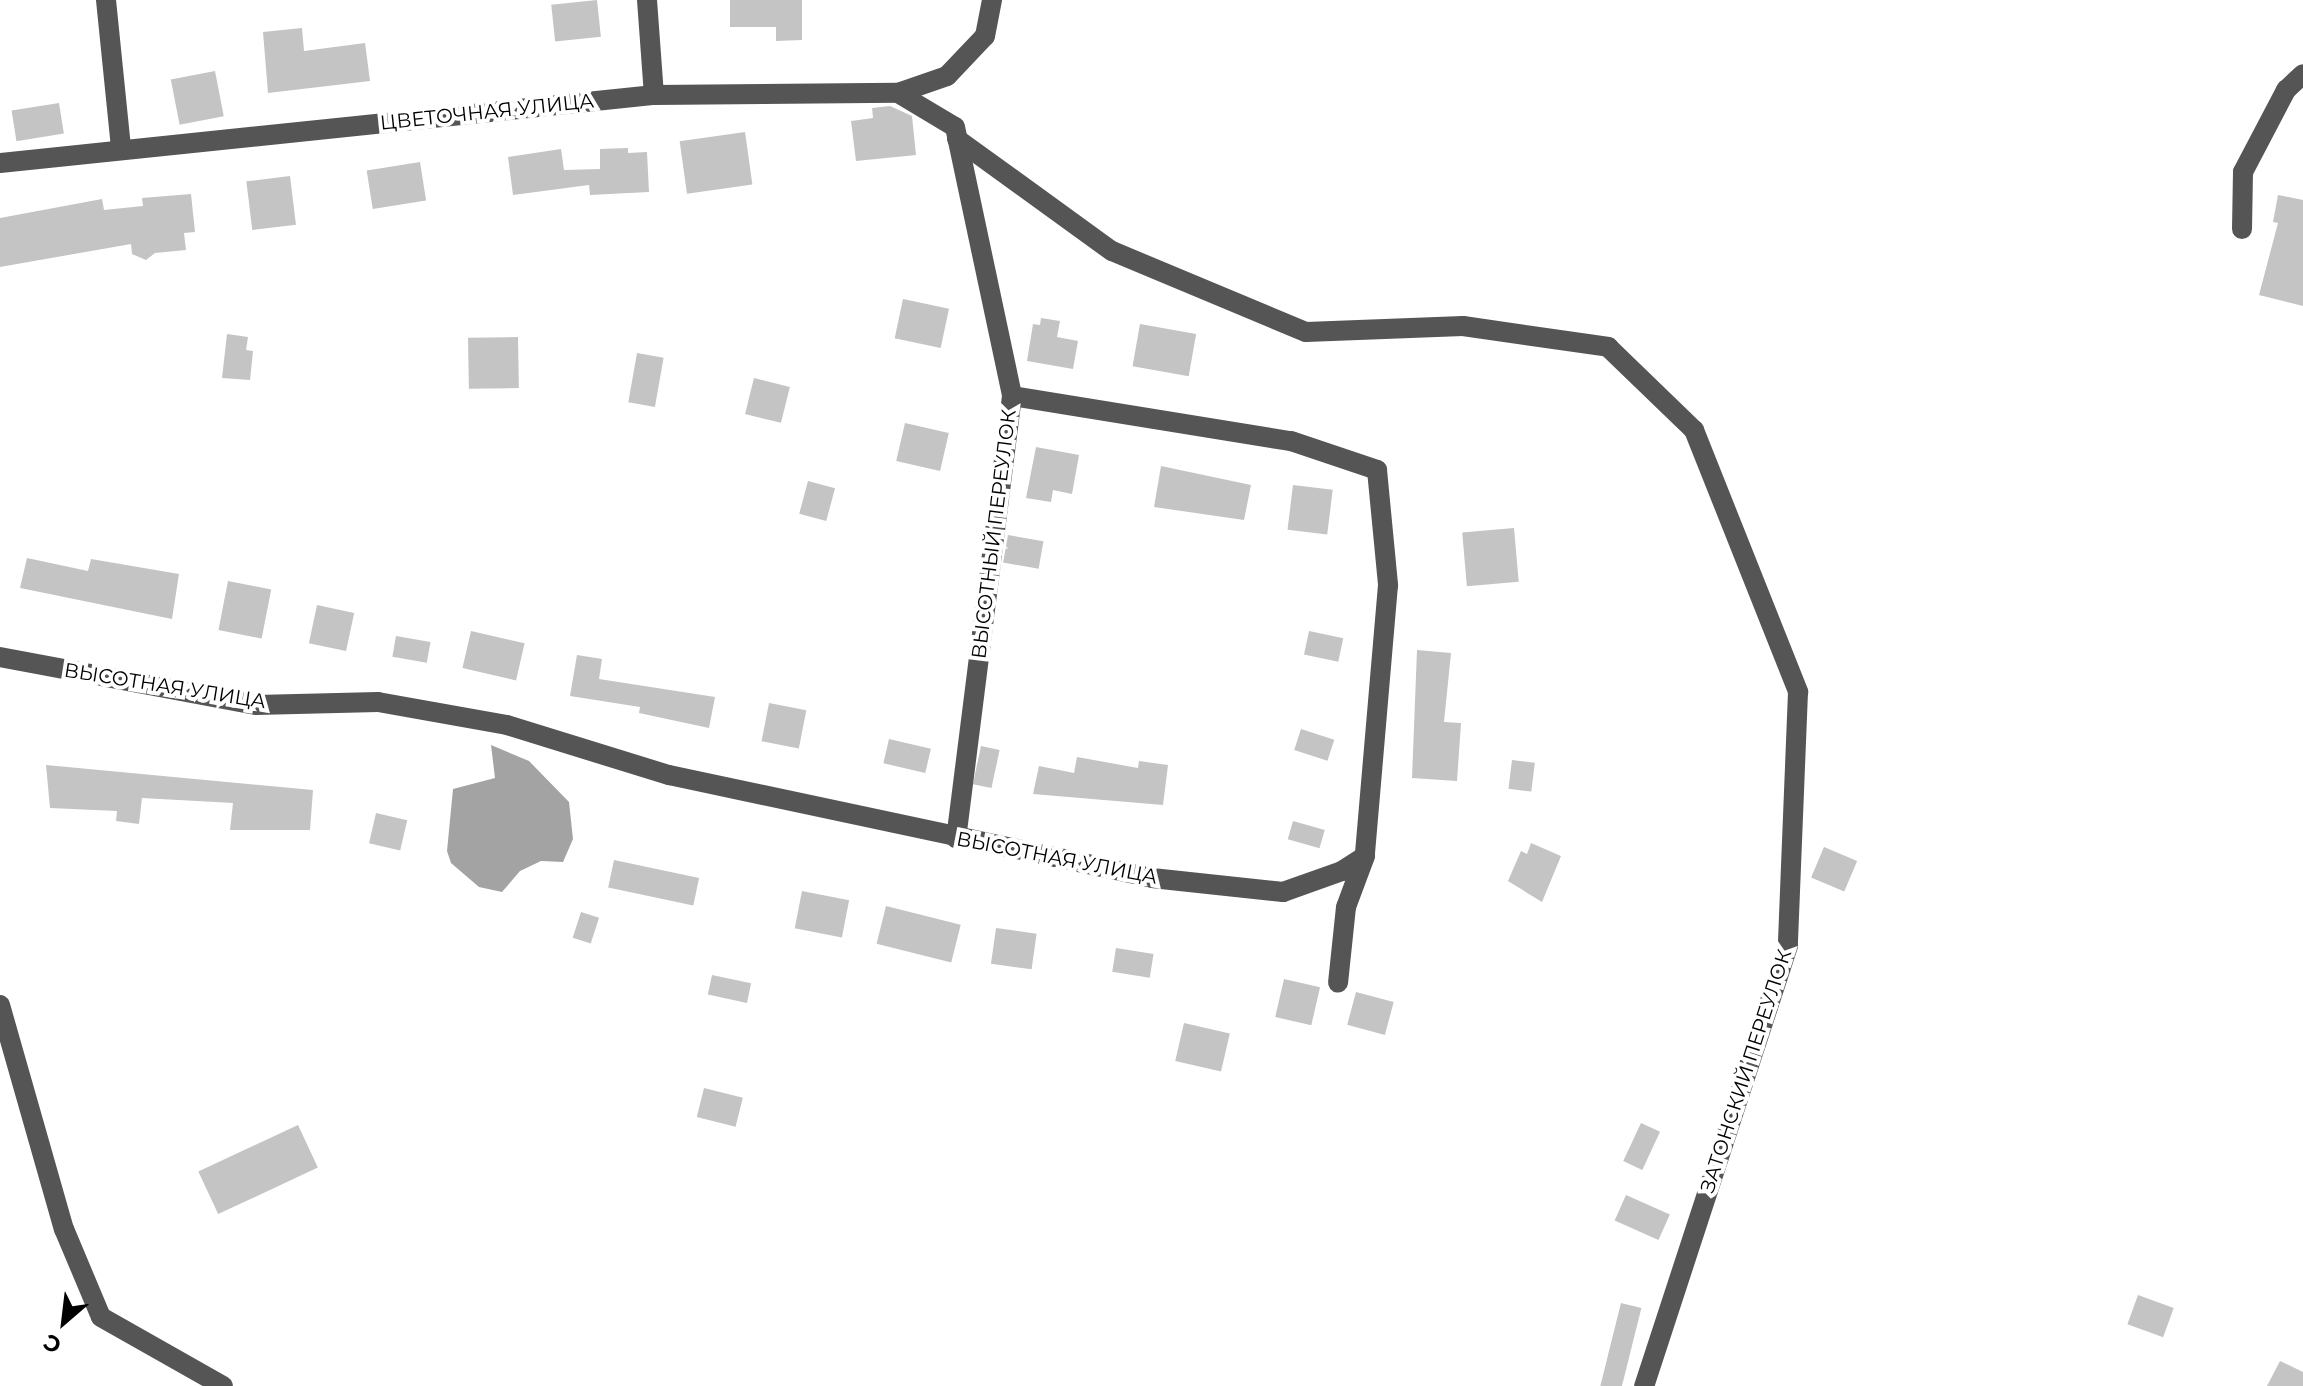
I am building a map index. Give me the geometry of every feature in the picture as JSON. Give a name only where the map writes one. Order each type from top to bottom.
[{"type":"street","points":[[106,0],[121,148]]},
{"type":"street","points":[[647,0],[654,95]]},
{"type":"street","points":[[898,93],[947,76],[985,36],[992,0]]},
{"type":"street","points":[[2242,229],[2243,172],[2286,90],[2303,74]]},
{"type":"street","points":[[898,93],[955,127],[957,139]]},
{"type":"street","name":"ЦВЕТОЧНАЯ УЛИЦА","points":[[0,163],[121,148],[654,95],[898,93]]},
{"type":"street","name":"ВЫСОТНЫЙ ПЕРЕУЛОК","points":[[956,838],[1012,396],[957,139]]},
{"type":"street","name":"ЗАТОНСКИЙ ПЕРЕУЛОК","points":[[957,139],[1112,251],[1306,332],[1463,326],[1608,347],[1694,430],[1798,692],[1788,946],[1644,1386]]},
{"type":"street","points":[[1012,396],[1291,441],[1377,470],[1388,585],[1365,856],[1346,907],[1338,983]]},
{"type":"street","name":"ВЫСОТНАЯ УЛИЦА","points":[[0,657],[256,705],[378,702],[507,725],[669,775],[1152,878],[1283,892],[1342,871],[1365,856]]},
{"type":"street","points":[[0,1005],[64,1229],[101,1317],[223,1386]]},
{"type":"shaded area","points":[[491,745],[529,761],[569,802],[573,839],[563,862],[541,861],[520,871],[502,892],[479,887],[451,863],[447,851],[453,789],[495,778]]},
{"type":"building","points":[[597,0],[601,37],[555,42],[551,5]]},
{"type":"building","points":[[730,0],[802,0],[802,40],[776,41],[776,27],[730,27]]},
{"type":"building","points":[[302,28],[304,51],[365,43],[370,81],[268,93],[263,32]]},
{"type":"building","points":[[215,71],[224,116],[180,125],[171,80]]},
{"type":"building","points":[[59,103],[64,134],[16,141],[12,111]]},
{"type":"building","points":[[890,106],[912,116],[916,155],[856,161],[851,121],[873,118],[872,108]]},
{"type":"building","points":[[745,132],[752,184],[687,194],[680,141]]},
{"type":"building","points":[[628,148],[628,153],[647,152],[649,192],[590,195],[589,185],[513,195],[508,157],[561,149],[564,170],[600,169],[600,149]]},
{"type":"building","points":[[420,162],[426,201],[373,209],[367,170]]},
{"type":"building","points":[[290,176],[296,225],[252,230],[246,181]]},
{"type":"building","points":[[191,194],[195,232],[184,233],[186,250],[155,253],[146,260],[132,254],[131,244],[0,267],[0,218],[102,199],[104,210],[143,206],[142,198]]},
{"type":"building","points":[[2278,195],[2303,200],[2303,306],[2259,295],[2278,223],[2273,222]]},
{"type":"building","points":[[903,299],[949,309],[941,348],[895,338]]},
{"type":"building","points":[[1041,318],[1060,321],[1057,337],[1078,341],[1073,369],[1027,361],[1033,324],[1040,325]]},
{"type":"building","points":[[1140,324],[1196,334],[1189,376],[1133,366]]},
{"type":"building","points":[[227,334],[248,337],[246,350],[253,351],[250,380],[222,378]]},
{"type":"building","points":[[518,337],[519,388],[469,389],[468,338]]},
{"type":"building","points":[[637,353],[664,358],[655,407],[628,402]]},
{"type":"building","points":[[754,378],[790,387],[781,423],[745,414]]},
{"type":"building","points":[[905,423],[949,433],[940,471],[896,461]]},
{"type":"building","points":[[1036,447],[1079,455],[1072,494],[1053,490],[1051,502],[1026,498]]},
{"type":"building","points":[[1161,466],[1251,485],[1244,520],[1154,507]]},
{"type":"building","points":[[808,481],[835,488],[826,521],[799,514]]},
{"type":"building","points":[[1293,485],[1333,490],[1327,535],[1288,530]]},
{"type":"building","points":[[1514,528],[1519,582],[1467,586],[1462,533]]},
{"type":"building","points":[[1008,535],[1043,541],[1039,569],[1003,563]]},
{"type":"building","points":[[27,558],[88,571],[91,559],[179,574],[172,619],[20,588]]},
{"type":"building","points":[[228,581],[271,589],[262,638],[218,630]]},
{"type":"building","points":[[317,605],[354,613],[346,651],[309,643]]},
{"type":"building","points":[[471,631],[525,643],[516,680],[462,668]]},
{"type":"building","points":[[1309,631],[1343,638],[1338,662],[1304,654]]},
{"type":"building","points":[[396,636],[430,642],[427,663],[392,657]]},
{"type":"building","points":[[1417,650],[1451,653],[1444,722],[1461,723],[1457,781],[1412,778]]},
{"type":"building","points":[[577,655],[602,659],[599,679],[715,697],[709,728],[639,713],[640,707],[570,696]]},
{"type":"building","points":[[769,703],[806,710],[799,749],[762,741]]},
{"type":"building","points":[[1301,729],[1334,740],[1327,761],[1294,750]]},
{"type":"building","points":[[889,739],[931,749],[925,773],[883,763]]},
{"type":"building","points":[[981,746],[1000,750],[991,788],[973,784]]},
{"type":"building","points":[[1077,757],[1138,768],[1139,761],[1168,765],[1163,805],[1033,794],[1039,766],[1074,773]]},
{"type":"building","points":[[1512,760],[1535,763],[1531,792],[1508,789]]},
{"type":"building","points":[[46,765],[313,790],[310,830],[230,830],[233,803],[142,798],[139,824],[116,821],[117,811],[50,808]]},
{"type":"building","points":[[376,813],[407,820],[400,850],[369,843]]},
{"type":"building","points":[[1293,821],[1325,830],[1319,848],[1288,839]]},
{"type":"building","points":[[1531,843],[1561,856],[1542,902],[1508,881],[1521,851],[1527,854]]},
{"type":"building","points":[[1824,847],[1857,861],[1844,891],[1811,877]]},
{"type":"building","points":[[614,860],[699,878],[693,905],[608,887]]},
{"type":"building","points":[[802,891],[849,900],[842,937],[795,928]]},
{"type":"building","points":[[886,906],[961,925],[951,962],[877,944]]},
{"type":"building","points":[[581,912],[599,918],[591,944],[573,938]]},
{"type":"building","points":[[996,928],[1037,934],[1032,969],[991,964]]},
{"type":"building","points":[[1116,948],[1154,954],[1150,978],[1112,972]]},
{"type":"building","points":[[712,975],[751,983],[747,1003],[708,995]]},
{"type":"building","points":[[1284,979],[1320,987],[1311,1025],[1275,1017]]},
{"type":"building","points":[[1356,992],[1394,1002],[1385,1035],[1347,1025]]},
{"type":"building","points":[[1184,1023],[1230,1034],[1221,1072],[1175,1061]]},
{"type":"building","points":[[704,1088],[743,1098],[736,1127],[697,1117]]},
{"type":"building","points":[[1641,1123],[1660,1132],[1642,1170],[1623,1161]]},
{"type":"building","points":[[298,1125],[318,1168],[218,1214],[198,1171]]},
{"type":"building","points":[[1626,1195],[1670,1215],[1658,1240],[1615,1221]]},
{"type":"building","points":[[2138,1295],[2174,1308],[2163,1337],[2127,1324]]},
{"type":"building","points":[[1621,1303],[1641,1308],[1622,1386],[1600,1386]]},
{"type":"building","points":[[2280,1361],[2303,1372],[2303,1386],[2267,1386]]}]
